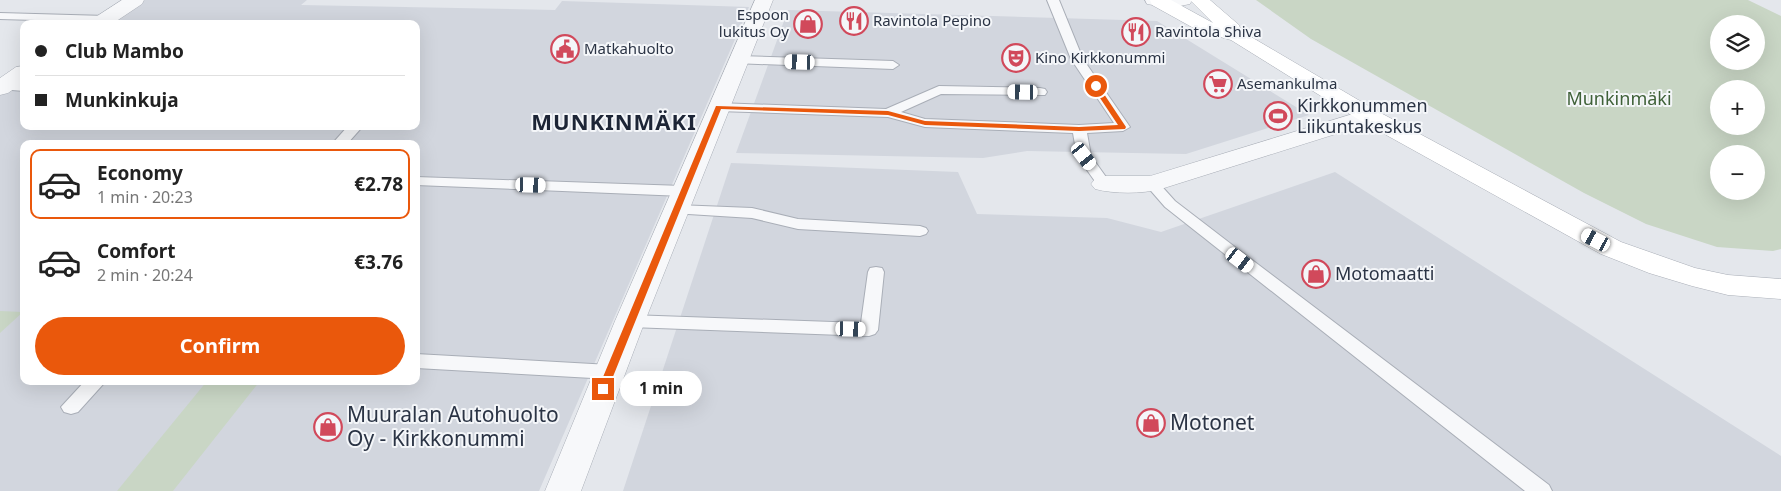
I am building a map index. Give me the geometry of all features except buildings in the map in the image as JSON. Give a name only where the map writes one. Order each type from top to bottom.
[{"type":"main road","points":[[1156,0],[1206,27],[1238,36],[1369,116],[1611,248],[1659,268],[1692,277],[1728,285],[1781,289]]},
{"type":"main road","points":[[1199,0],[1213,14],[1230,26],[1238,36]]},
{"type":"street","points":[[104,20],[134,0]]},
{"type":"street","points":[[563,491],[630,321],[764,0]]},
{"type":"street","points":[[1156,0],[1183,0]]},
{"type":"street","points":[[1,87],[20,75]]},
{"type":"street","points":[[1104,184],[1152,184],[1369,116]]},
{"type":"lane","points":[[718,107],[888,113],[925,123],[1079,129],[1123,127],[1077,59],[1052,0]]},
{"type":"lane","points":[[0,16],[82,20]]},
{"type":"lane","points":[[738,60],[893,64]]},
{"type":"lane","points":[[1,87],[20,87]]},
{"type":"lane","points":[[888,113],[940,90],[1040,92]]},
{"type":"lane","points":[[1079,129],[1084,156],[1104,184]]},
{"type":"lane","points":[[343,140],[352,130]]},
{"type":"lane","points":[[420,181],[680,200],[752,213],[798,224],[920,231]]},
{"type":"lane","points":[[1152,184],[1170,204],[1225,248],[1542,491]]},
{"type":"lane","points":[[630,321],[869,330],[876,272]]},
{"type":"lane","points":[[420,361],[610,372]]},
{"type":"lane","points":[[72,407],[93,385]]},
{"type":"shaded area","points":[[145,0],[307,0],[301,5],[555,10],[562,1],[749,7],[539,491],[0,491],[0,93],[20,80],[20,130],[420,130],[420,20],[114,20]]},
{"type":"shaded area","points":[[788,10],[1157,21],[1309,115],[1186,154],[1027,151],[983,158],[736,153]]},
{"type":"shaded area","points":[[731,163],[958,172],[977,214],[1107,218],[1161,232],[1335,172],[1781,456],[1781,491],[623,491]]},
{"type":"green space","name":"Munkinmäki","points":[[1256,0],[1748,0],[1781,16],[1781,249],[1773,251],[1717,247],[1646,224],[1584,193],[1311,39]]},
{"type":"green space","points":[[0,311],[20,312],[20,315],[0,333]]},
{"type":"green space","points":[[204,385],[257,385],[173,491],[117,491]]},
{"type":"place","name":"Ravintola Pepino","points":[[854,21]]},
{"type":"place","name":"Espoon lukitus Oy","points":[[808,24]]},
{"type":"place","name":"Ravintola Shiva","points":[[1136,32]]},
{"type":"place","name":"Matkahuolto","points":[[565,49]]},
{"type":"place","name":"Kino Kirkkonummi","points":[[1016,58]]},
{"type":"place","name":"Asemankulma","points":[[1218,84]]},
{"type":"place","name":"Kirkkonummen Liikuntakeskus","points":[[1278,116]]},
{"type":"place","name":"Motomaatti","points":[[1316,274]]},
{"type":"place","name":"Motonet","points":[[1151,423]]},
{"type":"place","name":"Muuralan Autohuolto Oy - Kirkkonummi","points":[[328,427]]},
{"type":"district","name":"MUNKINMÄKI","points":[[614,122]]},
{"type":"route","points":[[603,389],[677,210],[683,191],[700,156],[718,107],[888,113],[925,123],[1079,129],[1123,127],[1096,86]]}]
